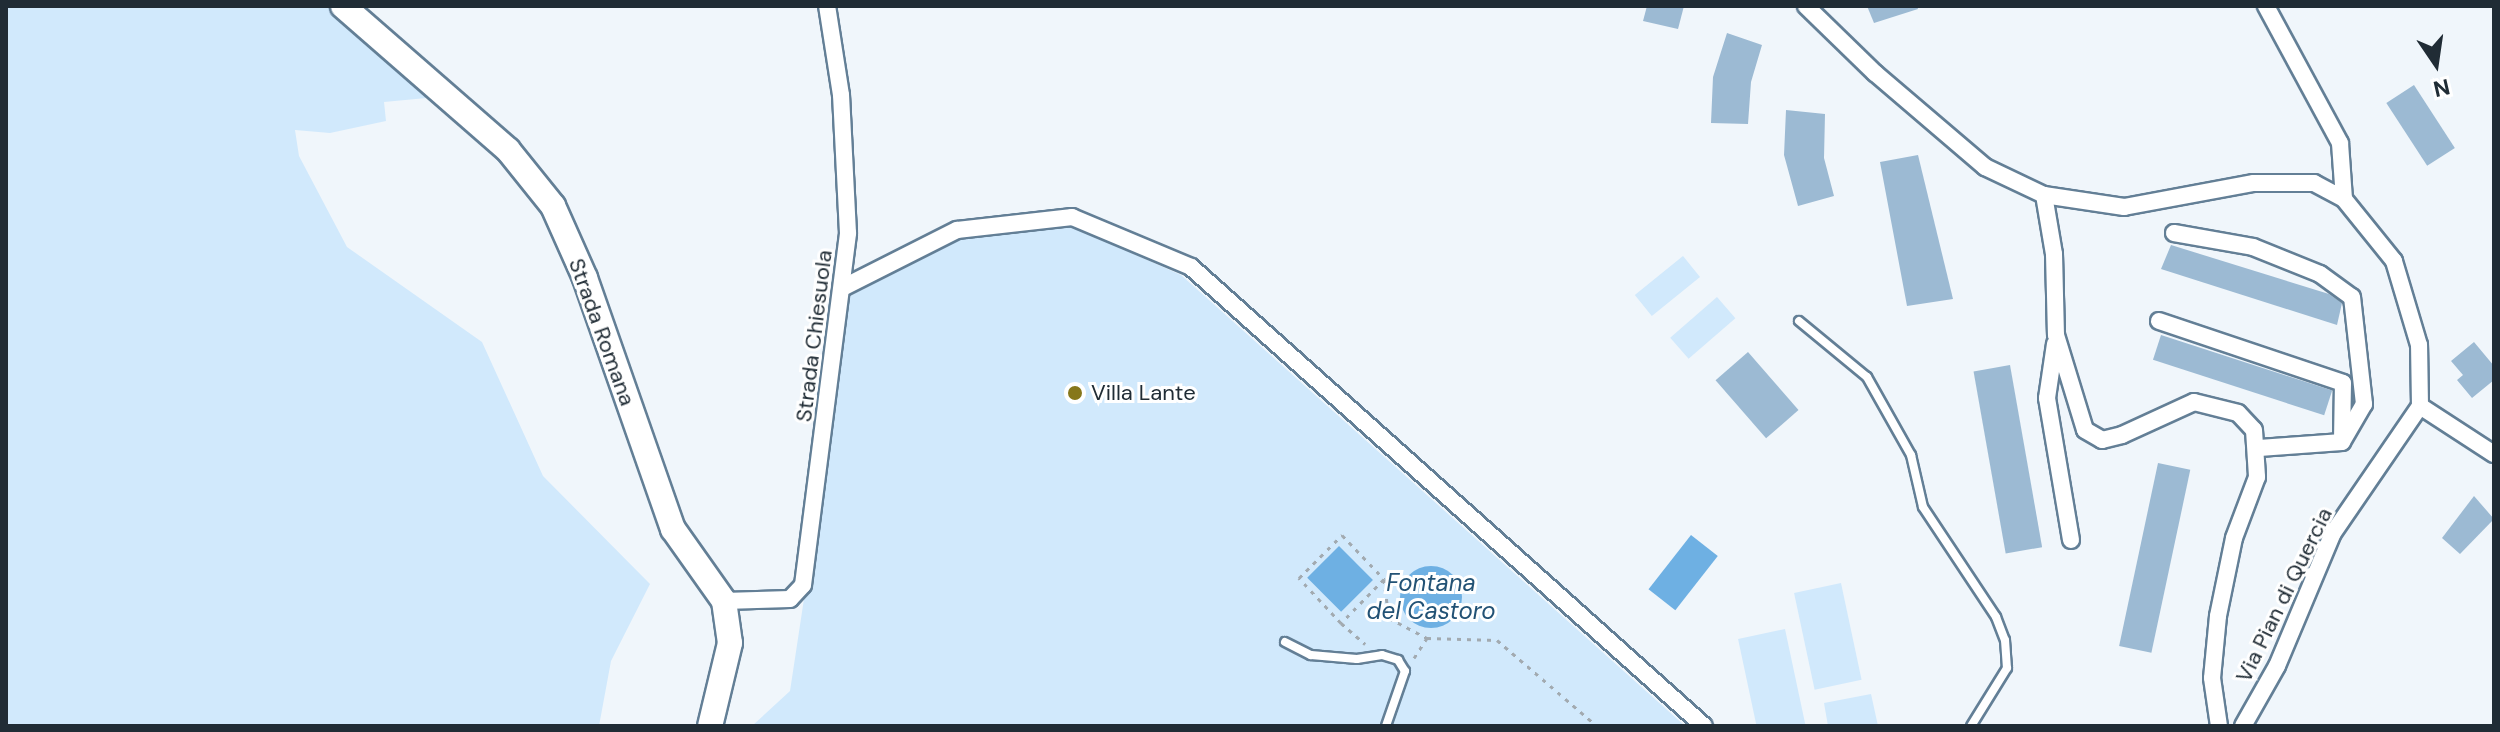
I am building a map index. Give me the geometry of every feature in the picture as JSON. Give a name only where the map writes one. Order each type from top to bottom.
[{"type":"street","name":"Strada Romana","points":[[343,6],[508,150],[553,206],[585,278],[673,529],[724,601],[730,643],[710,726]]},
{"type":"street","name":"Strada Chiesuola","points":[[724,601],[790,599],[803,585],[844,287],[848,233],[841,95],[827,6]]},
{"type":"street","points":[[1806,6],[1875,73],[1985,167],[2044,195],[2124,207],[2254,183],[2314,183],[2344,199],[2394,261],[2419,345],[2420,406],[2494,454]]},
{"type":"street","points":[[2266,6],[2340,143],[2344,199]]},
{"type":"street","points":[[2044,195],[2054,254],[2056,335],[2047,398],[2071,540]]},
{"type":"street","points":[[844,287],[957,230],[1072,217],[1191,267],[1704,726]]},
{"type":"street","points":[[2174,233],[2253,247],[2320,274],[2352,297],[2364,404],[2342,442]]},
{"type":"street","points":[[2159,321],[2343,383],[2342,442]]},
{"type":"street","points":[[2056,335],[2085,430],[2102,440],[2122,435],[2194,402],[2238,413],[2254,430],[2259,448],[2257,477],[2234,538],[2218,616],[2212,678],[2219,726]]},
{"type":"street","name":"Via Pian di Quercia","points":[[2243,726],[2277,666],[2333,533],[2420,406]]},
{"type":"street","points":[[2259,448],[2342,442]]},
{"type":"lane","points":[[1799,321],[1867,377],[1911,455],[1923,507],[1996,617],[2005,640],[2007,668],[1971,726]]},
{"type":"lane","points":[[1285,642],[1311,655],[1357,659],[1382,655],[1398,660],[1405,671],[1386,726]]},
{"type":"path","points":[[1382,655],[1341,623],[1299,578],[1342,535],[1384,579],[1389,618],[1427,638],[1497,640],[1597,726]]},
{"type":"path","points":[[1341,623],[1384,579]]},
{"type":"path","points":[[1405,671],[1427,638]]},
{"type":"shaded area","points":[[6,6],[330,6],[437,97],[384,102],[386,121],[330,133],[295,130],[299,156],[347,247],[482,342],[543,476],[650,584],[611,661],[599,726],[6,726]]},
{"type":"shaded area","name":"Villa Lante","points":[[1069,225],[1181,275],[1685,726],[752,726],[790,691],[850,296],[960,236]]},
{"type":"shaded area","points":[[1683,256],[1700,277],[1652,316],[1635,295]]},
{"type":"shaded area","points":[[1717,297],[1735,318],[1689,359],[1670,338]]},
{"type":"shaded area","points":[[1841,583],[1862,680],[1815,690],[1794,593]]},
{"type":"shaded area","points":[[1785,629],[1805,725],[1757,726],[1738,639]]},
{"type":"shaded area","points":[[1871,694],[1878,726],[1828,726],[1824,703]]},
{"type":"water","points":[[1691,535],[1718,556],[1675,610],[1649,589]]},
{"type":"water","points":[[1339,546],[1373,580],[1341,612],[1307,578]]},
{"type":"water","name":"Fontana del Castoro","points":[[1431,566],[1443,568],[1453,575],[1460,585],[1460,609],[1453,619],[1443,626],[1431,628],[1419,626],[1409,619],[1402,609],[1400,597],[1402,585],[1409,575],[1419,568]]},
{"type":"building","points":[[1647,6],[1684,6],[1678,29],[1643,21]]},
{"type":"building","points":[[1867,6],[1917,6],[1918,9],[1874,23]]},
{"type":"building","points":[[1727,33],[1762,45],[1751,82],[1748,124],[1711,123],[1713,77]]},
{"type":"building","points":[[2414,85],[2455,148],[2427,166],[2386,103]]},
{"type":"building","points":[[1786,110],[1825,114],[1824,158],[1834,196],[1798,206],[1784,155]]},
{"type":"building","points":[[1918,155],[1953,299],[1907,306],[1880,162]]},
{"type":"building","points":[[2171,245],[2329,294],[2342,303],[2337,325],[2161,269]]},
{"type":"building","points":[[2161,335],[2332,391],[2324,415],[2153,360]]},
{"type":"building","points":[[2474,342],[2494,366],[2494,380],[2472,398],[2457,380],[2463,375],[2451,361]]},
{"type":"building","points":[[1748,352],[1799,410],[1766,438],[1716,380]]},
{"type":"building","points":[[2010,365],[2042,547],[2006,554],[1974,371]]},
{"type":"building","points":[[2158,463],[2190,470],[2151,653],[2119,646]]},
{"type":"building","points":[[2474,496],[2494,519],[2460,554],[2442,538]]},
{"type":"place","name":"Villa Lante","points":[[1075,393]]}]
